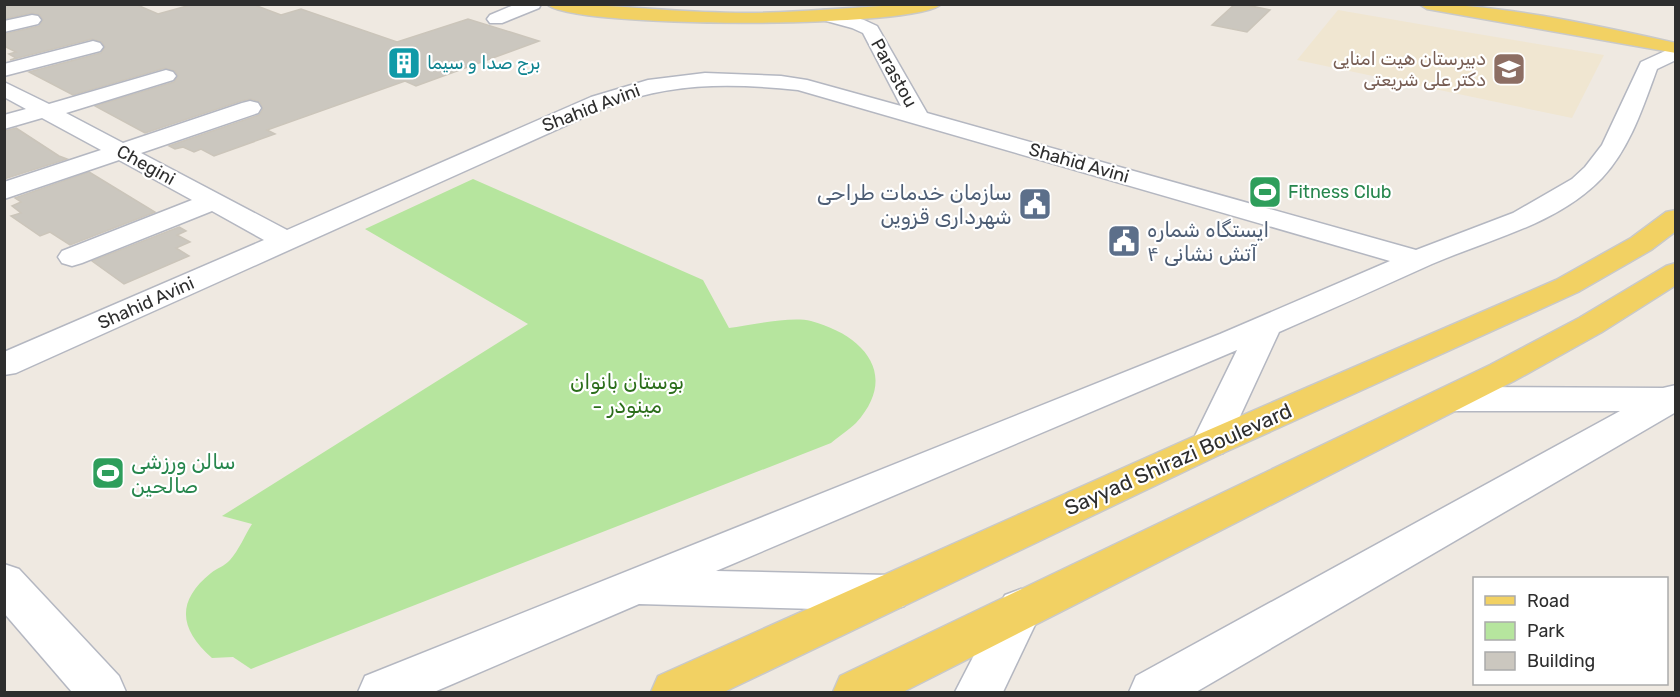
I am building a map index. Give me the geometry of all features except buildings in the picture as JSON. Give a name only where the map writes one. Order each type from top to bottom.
[{"type":"main road","points":[[555,4],[678,17],[785,18],[905,9],[933,4]]},
{"type":"main road","points":[[630,4],[658,7],[784,9],[857,4]]},
{"type":"main road","points":[[1427,4],[1675,44]]},
{"type":"main road","points":[[1472,4],[1573,21],[1675,44]]},
{"type":"main road","name":"Sayyad Shirazi Boulevard","points":[[675,693],[1210,444],[1567,286],[1641,244],[1676,218]]},
{"type":"main road","points":[[857,693],[1021,608],[1450,399],[1622,309],[1676,272]]},
{"type":"street","points":[[496,20],[533,4]]},
{"type":"street","name":"Parastou","points":[[870,30],[878,22],[905,9]]},
{"type":"street","name":"Parastou","points":[[825,15],[843,19],[870,30],[918,117]]},
{"type":"street","points":[[4,27],[32,20]]},
{"type":"street","points":[[382,693],[630,588],[1266,327],[1418,260],[1525,218],[1580,184],[1604,160],[1620,135],[1647,66],[1675,44]]},
{"type":"street","points":[[4,70],[93,47]]},
{"type":"street","points":[[4,122],[166,76]]},
{"type":"street","name":"Shahid Avini","points":[[4,365],[599,102],[646,87],[696,79],[752,78],[800,84],[1418,260]]},
{"type":"street","name":"Chegini","points":[[4,88],[286,241]]},
{"type":"street","points":[[4,191],[250,108]]},
{"type":"street","points":[[72,257],[213,201]]},
{"type":"street","points":[[1210,444],[1266,327]]},
{"type":"street","points":[[1450,399],[1672,398]]},
{"type":"street","points":[[1153,693],[1672,398]]},
{"type":"street","points":[[4,582],[102,693]]},
{"type":"street","points":[[630,588],[888,593]]},
{"type":"street","points":[[979,693],[1021,608]]},
{"type":"shaded area","name":"دبیرستان هیت امنایی دکتر علی شریعتی","points":[[1338,10],[1604,55],[1572,118],[1297,60]]},
{"type":"green space","name":"بوستان بانوان - مینودر","points":[[473,179],[703,280],[729,328],[782,320],[803,320],[830,327],[846,336],[870,359],[875,373],[875,388],[869,405],[856,423],[831,443],[251,669],[233,657],[212,658],[193,637],[186,616],[187,605],[199,584],[233,556],[252,524],[222,516],[528,324],[365,229]]},
{"type":"place","name":"برج صدا و سیما","points":[[404,63]]},
{"type":"place","name":"دبیرستان هیت امنایی دکتر علی شریعتی","points":[[1509,69]]},
{"type":"place","name":"Fitness Club","points":[[1265,192]]},
{"type":"place","name":"سازمان خدمات طراحی شهرداری قزوین","points":[[1035,204]]},
{"type":"place","name":"ایستگاه شماره ۴ آتش نشانی","points":[[1124,241]]},
{"type":"place","name":"سالن ورزشی صالحین","points":[[108,473]]}]
